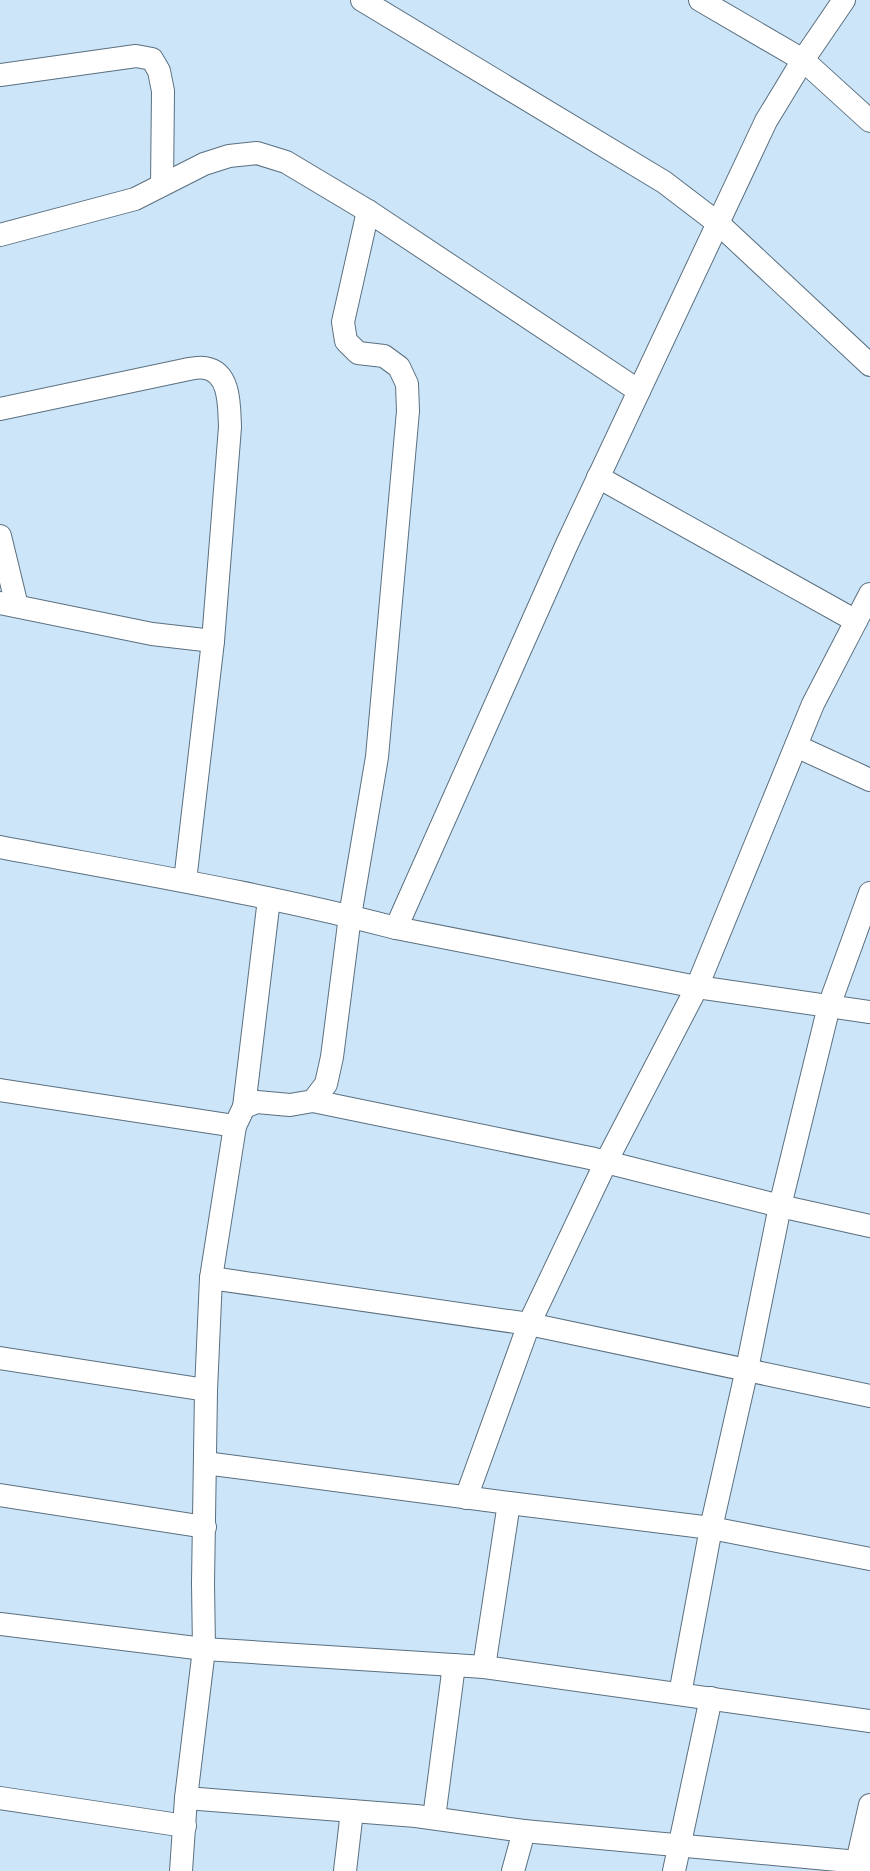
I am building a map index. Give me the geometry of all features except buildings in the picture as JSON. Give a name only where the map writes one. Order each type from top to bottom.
[{"type":"street","points":[[362,0],[664,182],[718,224],[870,366]]},
{"type":"street","points":[[700,0],[803,60],[870,121]]},
{"type":"street","points":[[396,928],[567,544],[766,121],[803,60],[844,0]]},
{"type":"street","points":[[0,75],[136,56],[152,59],[159,71],[163,91],[162,185]]},
{"type":"street","points":[[0,235],[135,199],[204,164],[229,156],[257,153],[286,162],[368,211],[639,391]]},
{"type":"street","points":[[313,1101],[326,1084],[332,1057],[350,916],[377,757],[408,411],[407,384],[399,367],[384,356],[358,353],[346,341],[343,322],[368,211]]},
{"type":"street","points":[[0,409],[189,369],[205,368],[220,376],[229,396],[230,427],[213,641],[184,881]]},
{"type":"street","points":[[598,477],[856,621]]},
{"type":"street","points":[[0,536],[9,604],[152,634],[213,641]]},
{"type":"street","points":[[466,1498],[529,1324],[606,1162],[697,987],[813,704],[870,594]]},
{"type":"street","points":[[796,746],[870,780]]},
{"type":"street","points":[[0,847],[184,881],[350,916],[396,928],[697,987],[870,1012]]},
{"type":"street","points":[[680,1694],[711,1528],[747,1369],[780,1206],[829,1006],[870,892]]},
{"type":"street","points":[[181,1871],[186,1798],[204,1649],[203,1583],[206,1390],[211,1278],[240,1116],[269,899]]},
{"type":"street","points":[[0,1090],[240,1116],[257,1102],[290,1105],[313,1101],[606,1162],[780,1206],[870,1226]]},
{"type":"street","points":[[211,1278],[529,1324],[870,1396]]},
{"type":"street","points":[[0,1358],[206,1390]]},
{"type":"street","points":[[205,1464],[711,1528],[870,1559]]},
{"type":"street","points":[[0,1495],[205,1527]]},
{"type":"street","points":[[484,1667],[509,1503]]},
{"type":"street","points":[[0,1624],[204,1649],[484,1667],[870,1721]]},
{"type":"street","points":[[434,1818],[454,1665]]},
{"type":"street","points":[[674,1871],[711,1698]]},
{"type":"street","points":[[0,1798],[185,1826]]},
{"type":"street","points":[[186,1798],[434,1818],[524,1832],[679,1845],[861,1865],[870,1805]]},
{"type":"street","points":[[344,1871],[352,1811]]},
{"type":"street","points":[[513,1871],[524,1832]]}]
